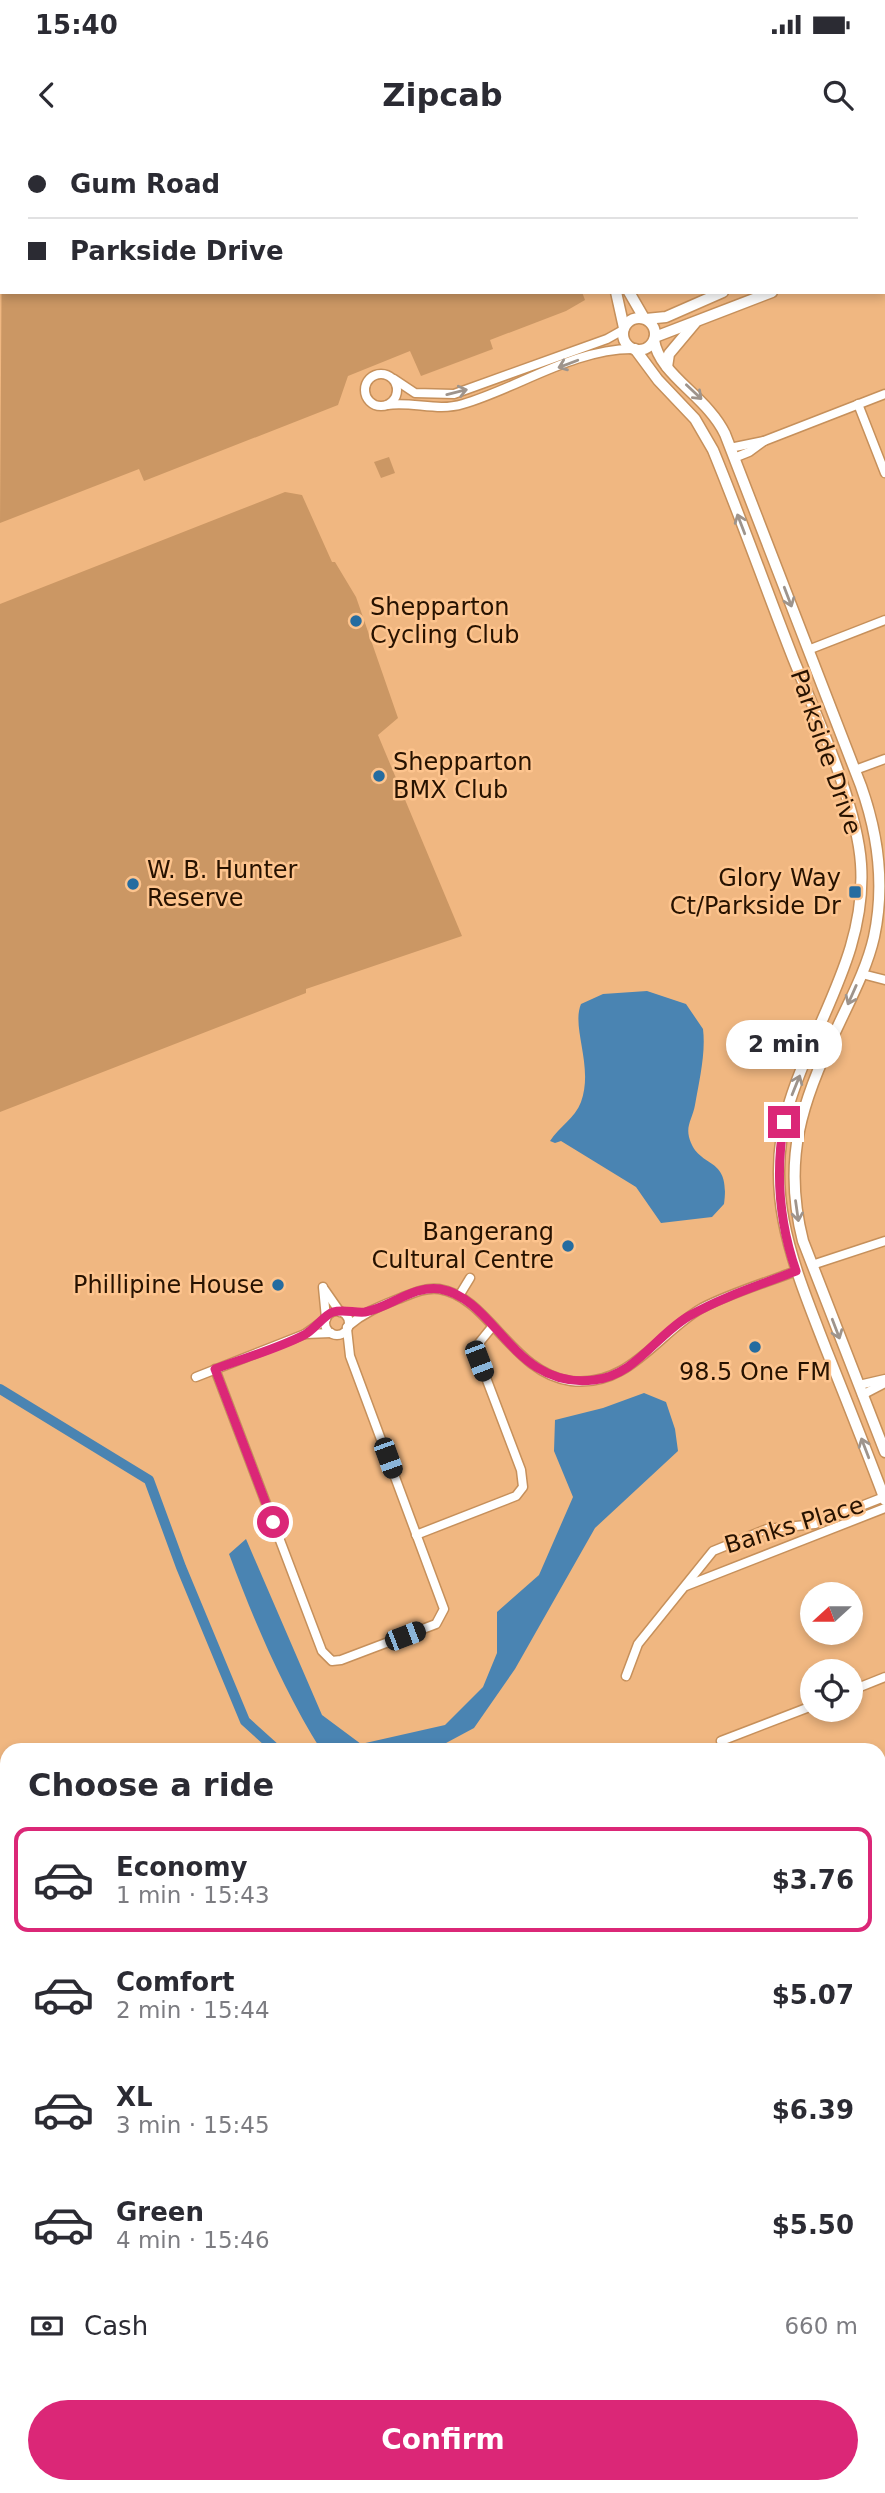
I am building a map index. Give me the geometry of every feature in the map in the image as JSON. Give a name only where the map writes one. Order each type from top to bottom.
[{"type":"street","points":[[616,294],[625,343],[635,349]]},
{"type":"street","points":[[630,294],[645,319],[654,327],[654,338]]},
{"type":"street","points":[[718,294],[666,317],[632,319],[623,329],[607,339],[454,394],[415,393],[387,374],[376,374],[365,386],[366,396],[372,403],[387,405],[457,405],[582,359],[618,349],[646,348],[654,338],[767,294]]},
{"type":"street","points":[[667,367],[668,356],[685,332],[702,319]]},
{"type":"street","name":"Parkside Drive","points":[[654,338],[658,356],[712,411],[732,453],[855,770],[882,859],[877,923],[862,974],[814,1079],[795,1142],[797,1218],[811,1265],[885,1452]]},
{"type":"street","name":"Parkside Drive","points":[[635,349],[658,380],[695,419],[716,458],[851,811],[861,862],[860,912],[845,969],[790,1101],[781,1142],[779,1200],[785,1235],[796,1271],[884,1498]]},
{"type":"street","points":[[387,405],[398,394],[394,379]]},
{"type":"street","points":[[716,458],[885,394]]},
{"type":"street","points":[[858,404],[885,472]]},
{"type":"street","points":[[792,656],[885,620]]},
{"type":"street","points":[[815,713],[831,707]]},
{"type":"street","points":[[855,770],[885,759]]},
{"type":"street","points":[[861,862],[882,859]]},
{"type":"street","points":[[845,969],[885,980]]},
{"type":"street","points":[[196,1377],[305,1334],[333,1312],[367,1311],[426,1289],[459,1296],[539,1369],[572,1381],[607,1378],[634,1364],[677,1324],[706,1306],[811,1265],[885,1241]]},
{"type":"street","points":[[459,1296],[470,1278]]},
{"type":"street","points":[[215,1369],[326,1657],[341,1660],[426,1628],[441,1617],[443,1601],[350,1356],[347,1318],[323,1287],[326,1326],[350,1356]]},
{"type":"street","points":[[305,1334],[340,1335],[367,1311]]},
{"type":"street","points":[[416,1535],[516,1496],[523,1487],[521,1470],[477,1354],[480,1343],[492,1327]]},
{"type":"street","points":[[845,1397],[885,1381]]},
{"type":"street","name":"Banks Place","points":[[626,1676],[635,1649],[705,1558],[716,1549],[767,1530],[822,1521],[884,1498]]},
{"type":"street","name":"Banks Place","points":[[681,1590],[699,1580],[885,1508]]},
{"type":"street","points":[[822,1521],[825,1531]]},
{"type":"street","points":[[793,1527],[797,1542]]},
{"type":"street","points":[[863,1686],[885,1677]]},
{"type":"street","points":[[721,1741],[800,1711]]},
{"type":"shaded area","points":[[2,294],[583,294],[585,300],[566,311],[490,340],[493,349],[421,376],[410,351],[348,376],[338,405],[144,481],[139,469],[0,523]]},
{"type":"shaded area","points":[[389,457],[395,473],[381,478],[374,462]]},
{"type":"shaded area","name":"W. B. Hunter Reserve","points":[[285,492],[302,495],[332,562],[335,562],[356,597],[398,718],[378,735],[462,936],[306,989],[306,993],[0,1112],[0,604]]},
{"type":"water","points":[[647,991],[686,1004],[703,1029],[702,1067],[688,1133],[693,1148],[718,1169],[723,1177],[724,1204],[712,1217],[661,1223],[636,1187],[561,1141],[550,1141],[571,1118],[581,1102],[585,1075],[579,1024],[581,1004],[603,994]]},
{"type":"water","points":[[644,1393],[666,1402],[675,1429],[678,1451],[595,1528],[515,1669],[474,1728],[446,1743],[365,1743],[445,1725],[483,1687],[497,1653],[497,1612],[539,1575],[573,1497],[554,1451],[555,1420],[603,1408]]},
{"type":"water","points":[[246,1539],[322,1715],[360,1743],[317,1743],[294,1703],[270,1654],[229,1554]]},
{"type":"waterway","points":[[0,1389],[149,1480],[181,1567],[245,1721],[269,1743]]},
{"type":"place","name":"Shepparton Cycling Club","points":[[356,621]]},
{"type":"place","name":"Shepparton BMX Club","points":[[379,776]]},
{"type":"place","name":"W. B. Hunter Reserve","points":[[133,884]]},
{"type":"place","name":"Glory Way Ct/Parkside Dr","points":[[855,892]]},
{"type":"place","name":"Bangerang Cultural Centre","points":[[568,1246]]},
{"type":"place","name":"Phillipine House","points":[[278,1285]]},
{"type":"place","name":"98.5 One FM","points":[[755,1347]]},
{"type":"route","points":[[273,1522],[215,1369],[305,1334],[333,1312],[367,1311],[412,1293],[437,1289],[459,1296],[527,1361],[554,1377],[572,1381],[607,1378],[634,1364],[670,1330],[706,1306],[796,1271],[785,1235],[779,1200],[779,1164],[784,1122]]}]
